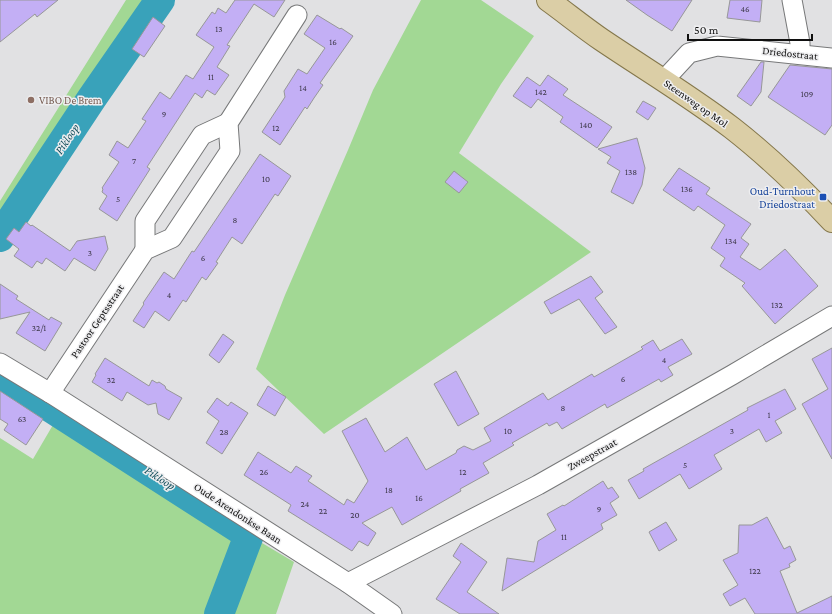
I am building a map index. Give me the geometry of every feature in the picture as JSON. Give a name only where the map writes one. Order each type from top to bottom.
[{"type":"main road","name":"Steenweg op Mol","points":[[548,0],[600,39],[664,80],[743,137],[801,188],[832,221]]},
{"type":"street","points":[[792,0],[800,43],[800,54]]},
{"type":"street","points":[[228,123],[230,151],[172,238],[145,250],[144,221],[202,135],[228,123],[297,15]]},
{"type":"street","name":"Driedostraat","points":[[664,80],[689,53],[717,46],[832,58]]},
{"type":"street","name":"Pastoor Geptsstraat","points":[[50,393],[145,250]]},
{"type":"street","name":"Zweepstraat","points":[[348,583],[538,485],[732,375],[832,316]]},
{"type":"street","name":"Oude Arendonkse Baan","points":[[0,363],[50,393],[348,583],[392,614]]},
{"type":"green space","points":[[126,0],[162,0],[92,98],[0,237],[0,201]]},
{"type":"green space","points":[[421,0],[481,0],[534,36],[501,84],[459,153],[591,252],[324,434],[256,369],[285,295],[373,90]]},
{"type":"green space","points":[[57,418],[235,534],[257,540],[294,562],[276,614],[0,614],[0,438],[33,459]]},
{"type":"building","points":[[0,0],[58,0],[37,17],[35,14],[0,42]]},
{"type":"building","points":[[235,0],[285,0],[274,17],[254,4],[227,45],[230,46],[217,67],[229,75],[215,95],[207,90],[202,98],[195,93],[147,167],[150,169],[117,221],[99,209],[107,196],[102,192],[102,188],[119,162],[109,155],[117,141],[128,148],[146,121],[142,119],[160,92],[170,99],[186,75],[193,79],[214,47],[196,35],[212,12],[215,14],[218,8],[226,13]]},
{"type":"building","points":[[626,0],[692,0],[672,31]]},
{"type":"building","points":[[730,0],[762,0],[760,22],[727,18]]},
{"type":"building","points":[[317,15],[353,36],[320,83],[323,85],[307,109],[305,107],[280,145],[262,132],[285,97],[284,91],[298,69],[307,74],[325,48],[304,34]]},
{"type":"building","points":[[153,17],[165,26],[144,57],[132,49]]},
{"type":"building","points":[[761,62],[764,62],[761,92],[751,106],[737,96]]},
{"type":"building","points":[[790,65],[832,69],[832,125],[825,135],[768,97]]},
{"type":"building","points":[[548,75],[568,89],[563,95],[612,127],[597,148],[560,122],[563,117],[538,99],[531,108],[513,96],[527,77],[540,86]]},
{"type":"building","points":[[643,101],[656,108],[648,120],[636,112]]},
{"type":"building","points":[[637,138],[645,168],[642,185],[633,204],[611,192],[620,171],[607,163],[611,157],[598,149]]},
{"type":"building","points":[[260,154],[291,176],[278,196],[275,194],[242,244],[232,237],[216,262],[218,263],[206,280],[202,277],[186,302],[183,300],[169,321],[155,311],[144,328],[133,321],[164,272],[174,279]]},
{"type":"building","points":[[679,168],[710,188],[706,194],[751,224],[741,238],[749,244],[740,257],[760,270],[785,249],[818,286],[775,324],[742,286],[745,283],[720,266],[725,258],[711,248],[725,225],[698,206],[694,211],[663,190]]},
{"type":"building","points":[[454,171],[468,182],[459,193],[445,182]]},
{"type":"building","points":[[26,222],[70,251],[77,241],[105,236],[108,249],[95,271],[74,258],[65,271],[46,258],[42,264],[37,261],[32,268],[14,256],[19,249],[6,239],[14,228],[19,232]]},
{"type":"building","points":[[591,276],[603,292],[595,298],[617,327],[605,334],[579,299],[551,314],[544,302]]},
{"type":"building","points":[[0,284],[18,296],[16,299],[49,320],[51,317],[62,323],[45,351],[16,333],[30,312],[0,319]]},
{"type":"building","points":[[223,334],[234,342],[219,363],[209,355]]},
{"type":"building","points":[[682,339],[692,354],[668,367],[673,375],[661,382],[659,379],[607,408],[605,404],[562,429],[557,422],[549,426],[547,423],[512,443],[514,445],[483,463],[489,473],[402,525],[392,507],[362,523],[376,533],[368,546],[359,541],[352,551],[288,511],[291,505],[244,475],[258,452],[291,473],[296,466],[312,476],[308,481],[344,505],[347,499],[354,503],[368,481],[342,431],[366,418],[385,452],[407,437],[426,470],[456,453],[457,450],[464,446],[473,450],[491,441],[484,428],[543,393],[548,400],[592,374],[594,377],[643,349],[641,347],[653,340],[660,351]]},
{"type":"building","points":[[832,348],[832,459],[802,404],[828,389],[812,359]]},
{"type":"building","points":[[105,358],[149,386],[152,380],[157,383],[159,382],[165,386],[166,389],[182,398],[169,420],[158,414],[156,403],[148,405],[127,392],[122,401],[92,382]]},
{"type":"building","points":[[456,371],[479,414],[458,426],[434,384]]},
{"type":"building","points":[[268,386],[286,397],[275,416],[257,405]]},
{"type":"building","points":[[785,389],[796,409],[775,421],[782,433],[766,442],[759,429],[714,455],[722,469],[689,489],[680,474],[639,499],[628,480],[644,471],[643,469],[748,410],[747,408]]},
{"type":"building","points":[[0,391],[43,419],[26,445],[4,430],[8,424],[0,419]]},
{"type":"building","points":[[217,398],[228,406],[231,402],[248,413],[222,454],[206,443],[219,421],[207,412]]},
{"type":"building","points":[[603,481],[608,489],[612,487],[619,497],[610,503],[617,515],[601,524],[603,529],[502,591],[507,558],[534,562],[538,541],[556,530],[547,514],[563,505],[564,506]]},
{"type":"building","points":[[767,517],[784,549],[790,546],[796,560],[789,564],[790,567],[780,571],[797,613],[832,596],[832,614],[755,614],[745,598],[730,606],[723,594],[738,585],[723,560],[738,553],[739,525],[752,525]]},
{"type":"building","points":[[666,522],[677,540],[659,551],[649,532]]},
{"type":"building","points":[[461,543],[487,562],[467,592],[499,614],[460,614],[436,599],[461,562],[453,556]]},
{"type":"waterway","name":"Pikloop","points":[[0,237],[92,98],[160,0]]},
{"type":"waterway","name":"Pikloop","points":[[0,375],[249,535],[219,614]]},
{"type":"place","name":"VIBO De Brem","points":[[31,100]]},
{"type":"place","name":"Oud-Turnhout Driedostraat","points":[[823,197]]}]
